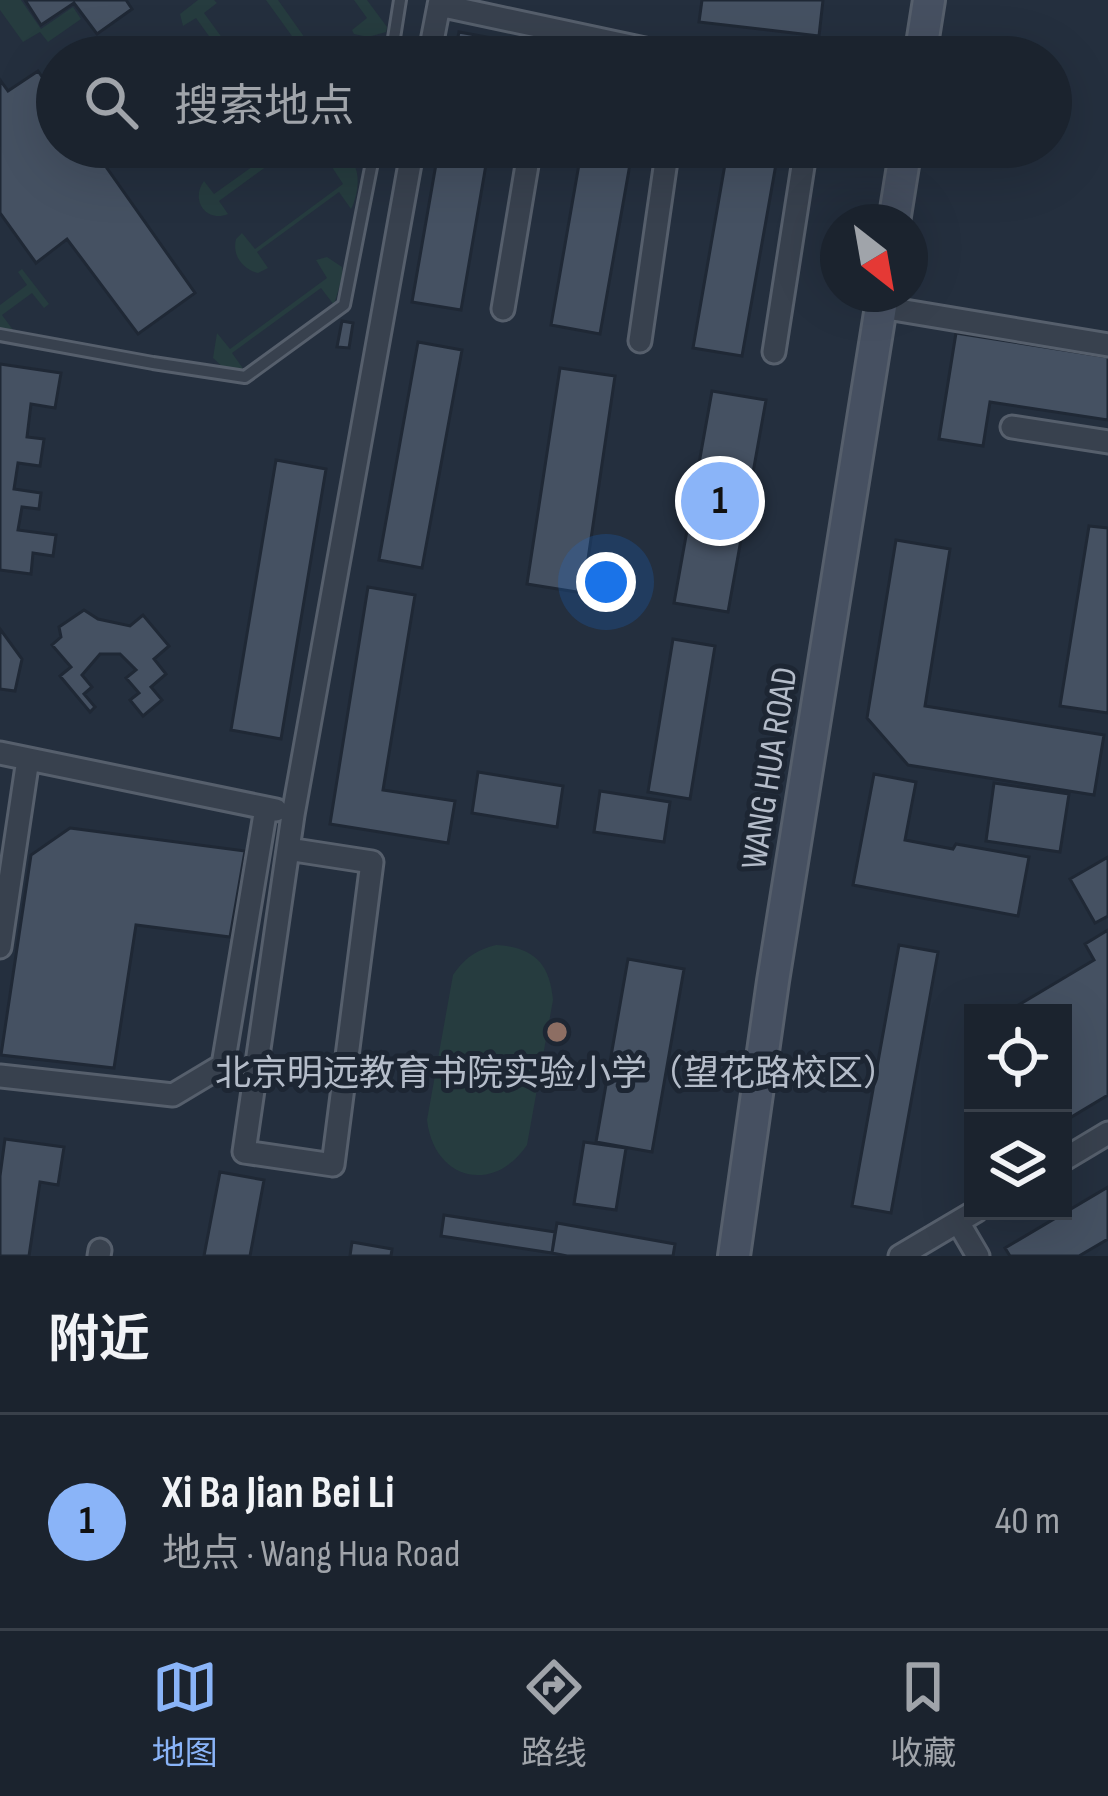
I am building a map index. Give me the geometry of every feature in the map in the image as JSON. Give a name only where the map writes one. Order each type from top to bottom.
[{"type":"street","points":[[923,36],[929,0]]},
{"type":"street","points":[[433,36],[439,2],[586,36]]},
{"type":"street","points":[[549,36],[550,28]]},
{"type":"street","points":[[288,849],[371,862],[333,1165],[244,1152],[288,849],[293,815],[409,168]]},
{"type":"street","points":[[503,309],[526,168]]},
{"type":"street","points":[[640,341],[665,168]]},
{"type":"street","points":[[774,352],[803,168]]},
{"type":"street","points":[[898,204],[903,168]]},
{"type":"street","points":[[928,310],[1108,345]]},
{"type":"street","name":"WANG HUA ROAD","points":[[734,1256],[880,312]]},
{"type":"street","points":[[1012,427],[1108,442]]},
{"type":"street","points":[[0,753],[293,815]]},
{"type":"street","points":[[0,947],[28,759]]},
{"type":"street","points":[[0,1076],[173,1095],[223,1065],[266,808]]},
{"type":"street","points":[[1072,1155],[1108,1133]]},
{"type":"street","points":[[900,1256],[964,1218]]},
{"type":"street","points":[[968,1220],[978,1256]]},
{"type":"lane","points":[[394,36],[400,0]]},
{"type":"lane","points":[[0,335],[245,377],[344,305],[371,168]]},
{"type":"green space","points":[[0,0],[21,0],[41,29],[73,7],[81,19],[57,36],[40,32],[23,42],[0,10]]},
{"type":"green space","points":[[198,0],[214,0],[217,3],[204,13],[221,36],[209,36],[196,18],[183,26],[180,14]]},
{"type":"green space","points":[[266,0],[278,0],[304,36],[292,36]]},
{"type":"green space","points":[[354,0],[367,0],[386,32],[354,34],[352,30],[367,18]]},
{"type":"green space","points":[[251,168],[264,168],[219,201],[228,214],[213,215],[202,208],[199,195],[204,181],[214,194]]},
{"type":"green space","points":[[333,168],[355,168],[351,209],[339,192],[257,252],[268,268],[258,273],[243,265],[236,250],[236,239],[242,233],[255,249],[343,184]]},
{"type":"green space","points":[[327,257],[342,267],[334,305],[321,288],[232,353],[244,370],[231,371],[213,358],[217,333],[230,349],[327,278],[316,260]]},
{"type":"green space","points":[[22,269],[49,304],[44,308],[32,293],[2,315],[13,330],[0,331],[0,305],[27,285],[18,272]]},
{"type":"green space","points":[[496,945],[520,949],[537,959],[548,976],[553,1000],[527,1145],[498,1171],[467,1174],[441,1156],[427,1120],[453,975],[472,956]]},
{"type":"building","points":[[25,0],[126,0],[132,9],[97,34],[74,3],[41,25]]},
{"type":"building","points":[[702,0],[823,0],[819,36],[699,22]]},
{"type":"building","points":[[36,72],[36,168],[107,168],[195,293],[138,334],[67,239],[36,263],[0,213],[0,80],[8,91]]},
{"type":"building","points":[[435,168],[485,168],[461,310],[412,302]]},
{"type":"building","points":[[578,168],[629,168],[600,334],[551,325]]},
{"type":"building","points":[[724,168],[775,168],[742,356],[693,348]]},
{"type":"building","points":[[342,321],[353,323],[349,348],[337,347]]},
{"type":"building","points":[[956,333],[1108,357],[1108,420],[990,402],[983,446],[939,439]]},
{"type":"building","points":[[418,342],[462,350],[422,568],[379,560]]},
{"type":"building","points":[[0,364],[61,373],[55,408],[31,404],[27,437],[44,439],[40,466],[18,463],[14,489],[41,493],[39,509],[22,507],[18,530],[56,535],[53,556],[33,553],[31,574],[0,570]]},
{"type":"building","points":[[560,368],[615,376],[583,593],[527,584]]},
{"type":"building","points":[[712,391],[766,400],[728,612],[674,603]]},
{"type":"building","points":[[276,460],[326,469],[281,739],[231,730]]},
{"type":"building","points":[[1089,526],[1108,528],[1108,713],[1060,706]]},
{"type":"building","points":[[896,540],[950,549],[925,706],[1104,735],[1094,795],[908,765],[867,718]]},
{"type":"building","points":[[368,587],[415,595],[383,790],[455,801],[448,843],[330,824]]},
{"type":"building","points":[[84,610],[98,619],[130,626],[143,615],[169,646],[154,659],[166,674],[151,687],[162,700],[143,716],[130,700],[139,693],[126,678],[136,670],[120,654],[100,654],[82,675],[92,687],[84,694],[95,707],[90,712],[60,676],[71,667],[52,645],[61,637],[59,627]]},
{"type":"building","points":[[0,629],[22,659],[15,691],[0,689]]},
{"type":"building","points":[[673,639],[715,646],[690,799],[648,792]]},
{"type":"building","points":[[478,772],[563,786],[557,827],[472,813]]},
{"type":"building","points":[[874,774],[916,782],[905,840],[1029,857],[1018,916],[853,885]]},
{"type":"building","points":[[994,783],[1069,794],[1060,852],[986,841]]},
{"type":"building","points":[[600,791],[670,802],[664,842],[594,832]]},
{"type":"building","points":[[70,828],[245,851],[230,937],[136,925],[114,1068],[1,1055],[31,855]]},
{"type":"building","points":[[1108,857],[1108,916],[1095,923],[1070,879]]},
{"type":"building","points":[[1108,930],[1108,1095],[1072,1117],[1072,1004],[1020,1004],[1094,960],[1085,944]]},
{"type":"building","points":[[899,945],[938,952],[891,1213],[852,1206]]},
{"type":"building","points":[[628,959],[684,969],[652,1152],[596,1142]]},
{"type":"building","points":[[5,1139],[64,1147],[58,1185],[40,1182],[29,1256],[0,1256]]},
{"type":"building","points":[[584,1142],[626,1148],[616,1210],[574,1204]]},
{"type":"building","points":[[220,1172],[264,1180],[250,1256],[204,1256]]},
{"type":"building","points":[[1108,1187],[1108,1239],[1079,1256],[1010,1256],[1005,1248],[1052,1220],[1072,1220],[1072,1208]]},
{"type":"building","points":[[444,1215],[555,1232],[552,1253],[441,1236]]},
{"type":"building","points":[[557,1223],[675,1244],[673,1256],[552,1253]]},
{"type":"building","points":[[352,1242],[392,1249],[391,1256],[350,1256]]},
{"type":"place","name":"Xi Ba Jian Bei Li","points":[[720,501]]},
{"type":"place","name":"北京明远教育书院实验小学（望花路校区）","points":[[557,1032]]}]
